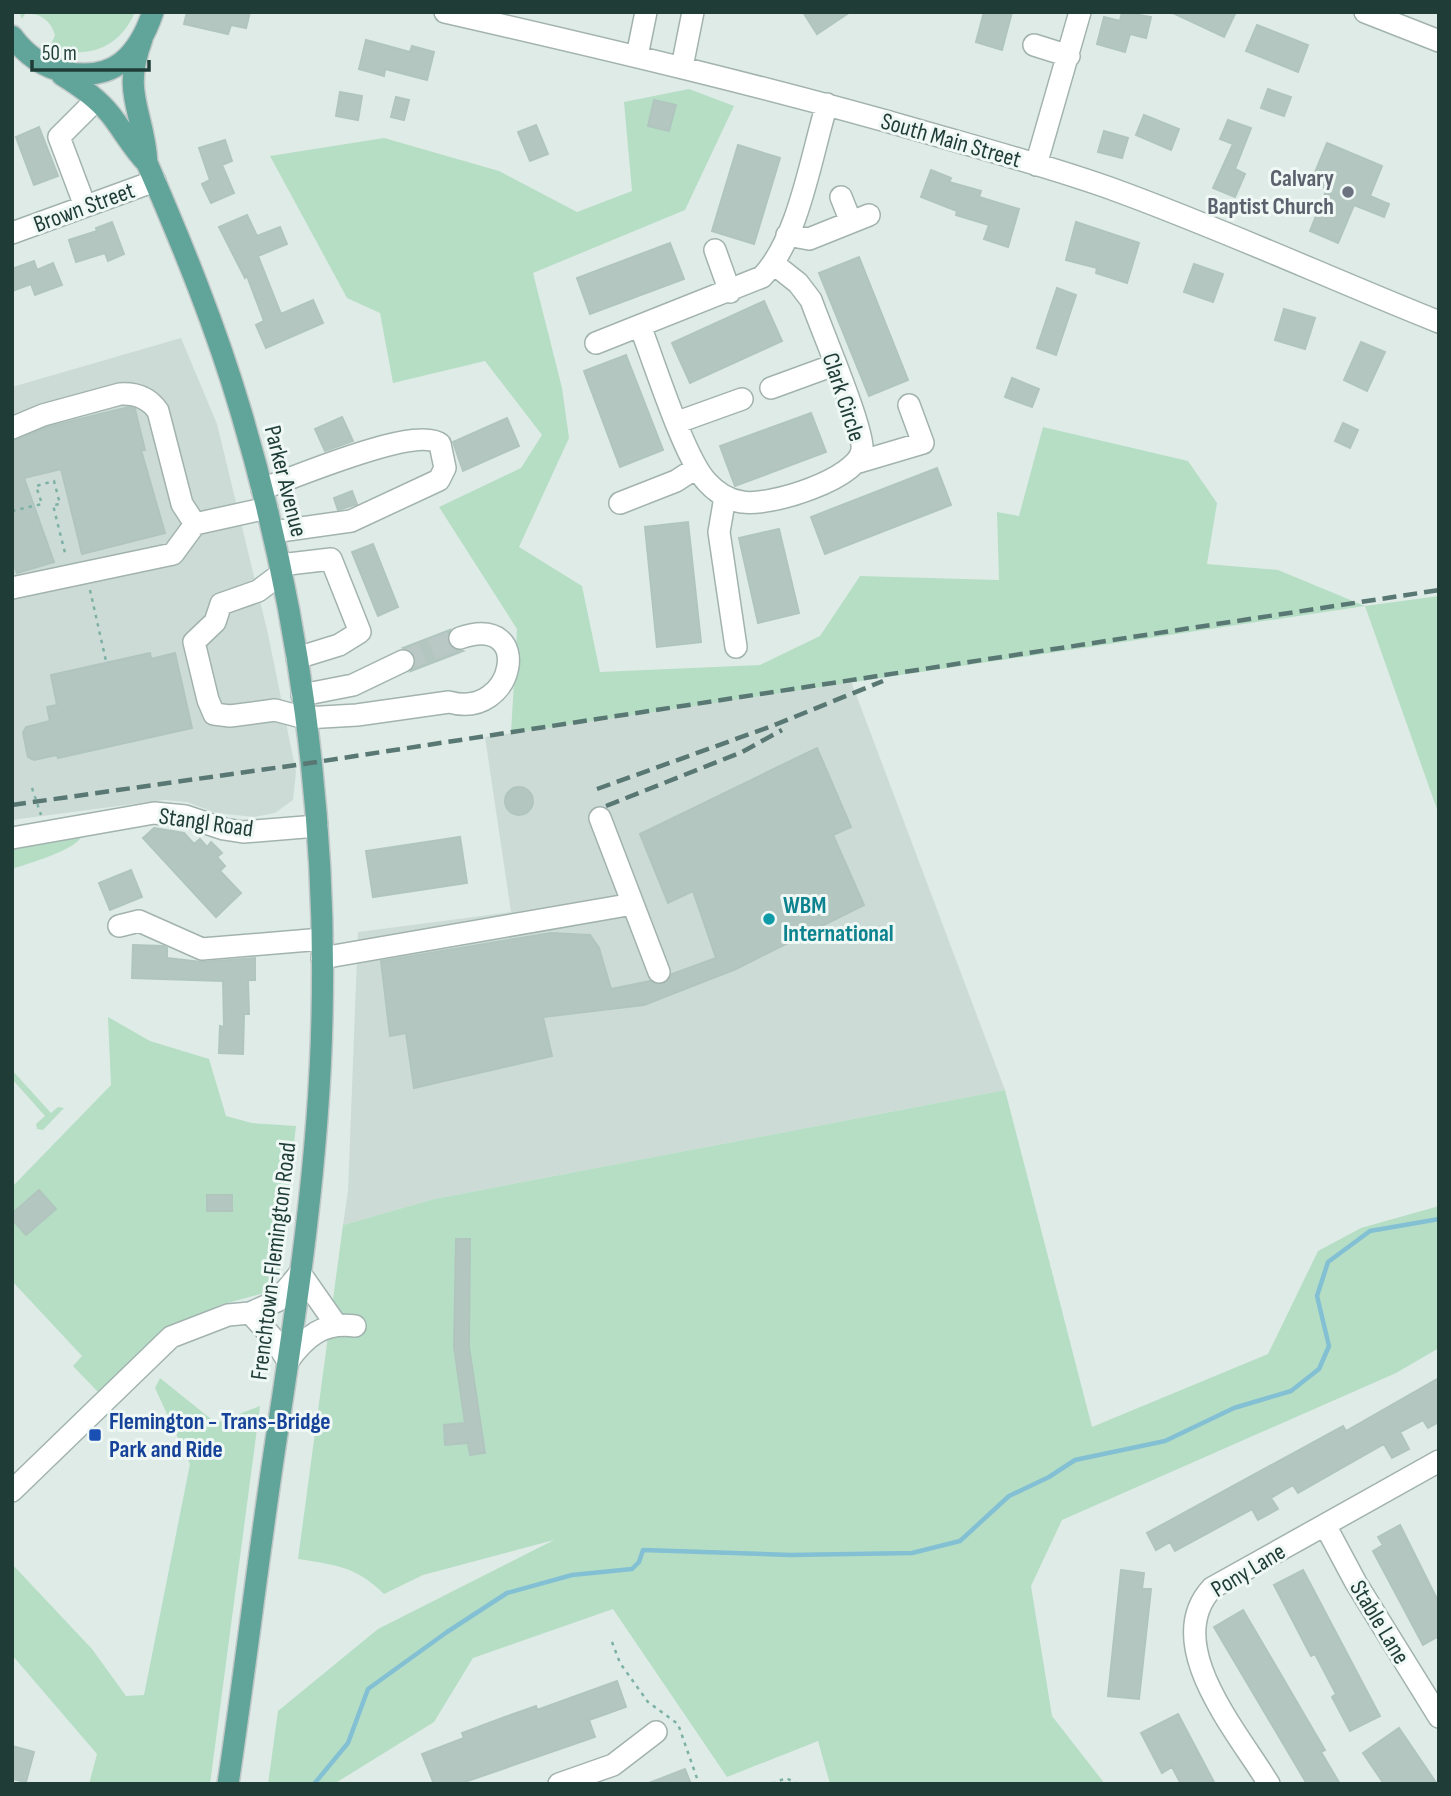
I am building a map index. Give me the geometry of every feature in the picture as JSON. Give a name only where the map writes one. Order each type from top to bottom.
[{"type":"main road","points":[[53,69],[84,76],[97,75],[126,59],[142,39],[153,12]]},
{"type":"main road","name":"Parker Avenue","points":[[142,39],[135,59],[132,93],[146,140],[151,172],[230,375],[273,532],[297,658],[317,826]]},
{"type":"main road","name":"Parker Avenue","points":[[14,42],[96,100],[151,172]]},
{"type":"main road","name":"Frenchtown-Flemington Road","points":[[228,1784],[300,1273],[318,1099],[322,949],[317,826]]},
{"type":"street","name":"South Main Street","points":[[445,12],[637,55],[827,104],[1036,164],[1115,190],[1221,231],[1439,322]]},
{"type":"street","points":[[637,55],[646,12]]},
{"type":"street","points":[[682,67],[693,12]]},
{"type":"street","points":[[1036,164],[1080,12]]},
{"type":"street","points":[[1365,12],[1439,41]]},
{"type":"street","points":[[1034,45],[1069,56]]},
{"type":"street","points":[[86,206],[59,137],[96,100]]},
{"type":"street","points":[[596,343],[754,282],[774,264],[788,235],[827,104]]},
{"type":"street","name":"Brown Street","points":[[12,233],[86,206],[151,172]]},
{"type":"street","points":[[788,235],[809,239],[860,219],[841,197]]},
{"type":"street","points":[[715,250],[730,292]]},
{"type":"street","name":"Clark Circle","points":[[725,498],[743,503],[762,503],[841,477],[859,462],[863,449],[862,438],[806,290],[774,264]]},
{"type":"street","points":[[640,326],[696,468],[725,498],[719,532],[736,647]]},
{"type":"street","points":[[771,388],[834,365]]},
{"type":"street","points":[[12,428],[43,415],[120,394],[130,393],[152,402],[158,411],[182,504],[195,524]]},
{"type":"street","points":[[678,422],[742,399]]},
{"type":"street","points":[[859,462],[923,443],[909,405]]},
{"type":"street","points":[[12,588],[80,579],[173,554],[195,524],[264,498],[393,442],[428,439],[440,444],[445,468],[439,480],[351,521],[273,532]]},
{"type":"street","points":[[620,503],[676,481],[696,468]]},
{"type":"street","points":[[297,658],[339,645],[360,632],[331,559],[281,569],[258,591],[221,604],[215,622],[194,642],[214,714],[230,716],[275,710],[305,719],[357,715],[449,702],[474,704],[504,681],[510,664],[508,647],[503,640],[475,633],[460,638]]},
{"type":"street","points":[[302,695],[337,690],[403,661]]},
{"type":"street","name":"Stangl Road","points":[[12,838],[154,813],[185,816],[243,832],[317,826]]},
{"type":"street","points":[[600,818],[659,972]]},
{"type":"street","points":[[119,926],[139,921],[202,949],[322,949],[633,904]]},
{"type":"street","points":[[12,1491],[171,1337],[228,1315],[250,1313],[277,1301],[300,1273],[345,1324],[306,1338],[288,1361],[263,1325],[250,1313]]},
{"type":"street","name":"Pony Lane","points":[[1269,1784],[1200,1671],[1193,1624],[1201,1600],[1212,1588],[1439,1461]]},
{"type":"street","name":"Stable Lane","points":[[1325,1525],[1356,1583],[1439,1717]]},
{"type":"street","points":[[559,1784],[613,1765],[656,1732]]},
{"type":"path","points":[[12,511],[42,504],[60,504],[54,481],[36,486],[42,504]]},
{"type":"path","points":[[53,505],[106,662]]},
{"type":"path","points":[[612,1642],[620,1663],[648,1702],[678,1724],[699,1784]]},
{"type":"path","points":[[772,1784],[786,1779],[798,1784]]},
{"type":"shaded area","points":[[181,338],[217,424],[268,634],[296,772],[293,800],[275,813],[254,817],[216,813],[187,802],[164,800],[12,820],[12,387]]},
{"type":"shaded area","points":[[851,681],[1005,1090],[434,1199],[343,1225],[348,1191],[358,932],[511,912],[485,737]]},
{"type":"green space","points":[[19,12],[135,12],[128,25],[111,43],[89,51],[77,52],[50,47],[55,35],[48,22],[40,16],[30,14],[25,14],[22,19]]},
{"type":"green space","points":[[689,89],[734,106],[685,210],[533,273],[562,388],[569,438],[519,547],[582,586],[600,672],[760,665],[820,636],[860,576],[999,580],[997,512],[1019,516],[1043,427],[1188,461],[1217,503],[1207,564],[1278,570],[1365,606],[511,733],[517,629],[439,507],[521,468],[542,435],[485,361],[393,383],[380,313],[347,298],[270,156],[384,138],[499,171],[577,212],[632,191],[624,102]]},
{"type":"green space","points":[[1439,596],[1439,815],[1365,606]]},
{"type":"green space","points":[[83,834],[63,851],[12,869],[12,846]]},
{"type":"green space","points":[[108,1017],[150,1041],[209,1059],[226,1116],[252,1123],[296,1126],[280,1270],[274,1284],[264,1293],[220,1305],[182,1322],[103,1391],[97,1391],[73,1366],[82,1356],[12,1281],[12,1187],[111,1085]]},
{"type":"green space","points":[[12,1070],[51,1113],[58,1107],[64,1108],[43,1130],[37,1129],[36,1124],[45,1116],[12,1079]]},
{"type":"green space","points":[[1005,1090],[1092,1427],[1268,1354],[1318,1251],[1361,1228],[1439,1206],[1439,1348],[1396,1373],[1062,1520],[1031,1586],[1052,1716],[1105,1784],[830,1784],[818,1741],[727,1777],[613,1609],[473,1658],[434,1722],[334,1784],[268,1784],[278,1711],[378,1629],[554,1540],[423,1575],[384,1594],[354,1572],[334,1565],[298,1559],[343,1225],[434,1199]]},
{"type":"green space","points":[[160,1378],[216,1423],[260,1406],[210,1784],[89,1784],[97,1754],[12,1655],[12,1564],[92,1649],[126,1696],[144,1695],[190,1464],[155,1388]]},
{"type":"building","points":[[187,12],[250,12],[246,28],[231,25],[228,34],[184,24]]},
{"type":"building","points":[[803,12],[850,12],[817,34]]},
{"type":"building","points":[[984,12],[1012,12],[1002,50],[976,42]]},
{"type":"building","points":[[1122,12],[1151,17],[1146,38],[1130,34],[1125,52],[1097,44],[1104,17],[1120,21]]},
{"type":"building","points":[[1171,12],[1236,12],[1224,37]]},
{"type":"building","points":[[1257,25],[1308,45],[1298,72],[1246,51]]},
{"type":"building","points":[[366,40],[410,52],[412,46],[434,52],[427,80],[385,69],[384,76],[359,69]]},
{"type":"building","points":[[1268,89],[1291,97],[1284,116],[1261,108]]},
{"type":"building","points":[[340,92],[362,96],[358,120],[336,116]]},
{"type":"building","points":[[396,97],[409,100],[404,120],[391,117]]},
{"type":"building","points":[[654,100],[676,105],[669,131],[648,126]]},
{"type":"building","points":[[1144,115],[1179,129],[1171,150],[1136,135]]},
{"type":"building","points":[[1228,120],[1251,128],[1235,169],[1245,174],[1235,197],[1213,188],[1233,144],[1220,139]]},
{"type":"building","points":[[536,125],[548,154],[530,161],[518,132]]},
{"type":"building","points":[[39,127],[58,176],[34,185],[16,137]]},
{"type":"building","points":[[1104,131],[1128,138],[1122,158],[1098,152]]},
{"type":"building","points":[[225,140],[232,161],[222,165],[234,193],[211,203],[202,184],[210,180],[199,148]]},
{"type":"building","name":"Calvary Baptist Church","points":[[1327,143],[1382,166],[1370,196],[1389,204],[1384,217],[1354,205],[1338,243],[1310,231],[1327,189],[1311,182]]},
{"type":"building","points":[[738,145],[780,158],[754,244],[712,231]]},
{"type":"building","points":[[931,170],[951,178],[949,182],[981,191],[979,197],[1019,209],[1008,247],[984,239],[989,225],[956,215],[957,211],[921,197]]},
{"type":"building","points":[[247,215],[257,236],[280,227],[287,244],[258,256],[281,314],[313,300],[323,323],[266,348],[256,325],[264,321],[247,276],[245,278],[219,227]]},
{"type":"building","points":[[112,222],[124,254],[108,261],[105,253],[76,262],[69,240],[97,231],[96,228]]},
{"type":"building","points":[[1076,222],[1139,243],[1127,283],[1096,273],[1097,268],[1066,260]]},
{"type":"building","points":[[670,243],[684,279],[590,314],[577,278]]},
{"type":"building","points":[[859,257],[908,380],[869,396],[819,273]]},
{"type":"building","points":[[34,261],[37,270],[53,263],[62,285],[35,295],[31,284],[12,291],[12,269]]},
{"type":"building","points":[[1194,264],[1223,274],[1213,302],[1184,292]]},
{"type":"building","points":[[1057,288],[1076,295],[1056,355],[1037,348]]},
{"type":"building","points":[[764,301],[782,341],[690,383],[672,343]]},
{"type":"building","points":[[1284,309],[1315,318],[1305,349],[1275,340]]},
{"type":"building","points":[[1361,342],[1385,352],[1367,391],[1344,380]]},
{"type":"building","points":[[626,355],[663,450],[620,467],[584,371]]},
{"type":"building","points":[[1012,378],[1039,389],[1032,407],[1005,397]]},
{"type":"building","points":[[129,407],[135,409],[145,450],[141,450],[165,533],[82,554],[61,469],[24,478],[54,562],[17,573],[12,560],[12,441],[47,427]]},
{"type":"building","points":[[811,413],[826,452],[735,486],[720,446]]},
{"type":"building","points":[[342,417],[353,441],[325,451],[315,429]]},
{"type":"building","points":[[507,418],[519,446],[463,471],[453,442]]},
{"type":"building","points":[[1343,423],[1358,430],[1350,448],[1335,441]]},
{"type":"building","points":[[937,468],[951,505],[825,554],[811,517]]},
{"type":"building","points":[[352,491],[357,504],[338,510],[334,498]]},
{"type":"building","points":[[688,522],[701,642],[657,647],[645,527]]},
{"type":"building","points":[[779,529],[799,613],[758,623],[739,538]]},
{"type":"building","points":[[373,544],[398,607],[378,616],[352,552]]},
{"type":"building","points":[[450,630],[447,639],[449,646],[463,651],[411,671],[416,663],[415,656],[403,648]]},
{"type":"building","points":[[150,653],[151,659],[175,653],[192,728],[58,758],[57,755],[34,760],[28,757],[23,733],[26,727],[50,721],[47,707],[57,705],[51,675]]},
{"type":"building","name":"WBM International","points":[[817,748],[851,827],[833,835],[864,905],[736,969],[644,1005],[543,1017],[552,1056],[414,1088],[406,1033],[390,1036],[381,961],[551,933],[590,935],[599,948],[611,989],[650,981],[664,984],[672,974],[716,958],[693,891],[668,903],[640,834]]},
{"type":"building","points":[[519,787],[529,791],[533,801],[529,811],[519,815],[509,811],[505,801],[509,791]]},
{"type":"building","points":[[154,828],[184,833],[194,844],[200,839],[207,847],[211,842],[222,853],[217,857],[225,866],[220,871],[241,893],[216,917],[143,838]]},
{"type":"building","points":[[460,837],[467,883],[373,897],[366,851]]},
{"type":"building","points":[[131,870],[142,897],[110,910],[99,883]]},
{"type":"building","points":[[133,945],[163,946],[167,948],[167,958],[202,962],[255,958],[255,980],[248,980],[249,1014],[244,1014],[243,1054],[219,1053],[220,1026],[224,1027],[223,981],[132,978]]},
{"type":"building","points":[[39,1190],[56,1209],[26,1235],[12,1219],[12,1214]]},
{"type":"building","points":[[207,1195],[232,1195],[232,1211],[207,1211]]},
{"type":"building","points":[[456,1239],[470,1239],[469,1347],[485,1453],[470,1455],[468,1443],[445,1445],[444,1425],[465,1423],[454,1347]]},
{"type":"building","points":[[1439,1378],[1439,1422],[1428,1428],[1423,1420],[1400,1432],[1409,1449],[1392,1458],[1384,1444],[1298,1493],[1293,1485],[1271,1498],[1278,1509],[1258,1520],[1252,1509],[1175,1551],[1170,1542],[1156,1550],[1147,1533],[1343,1426],[1346,1431]]},
{"type":"building","points":[[1400,1525],[1439,1603],[1439,1636],[1423,1645],[1373,1551],[1383,1545],[1378,1537]]},
{"type":"building","points":[[1121,1570],[1144,1573],[1142,1589],[1151,1589],[1139,1699],[1108,1696]]},
{"type":"building","points":[[1303,1570],[1380,1716],[1350,1731],[1332,1697],[1336,1694],[1315,1654],[1311,1656],[1274,1585]]},
{"type":"building","points":[[1243,1610],[1325,1750],[1321,1752],[1340,1784],[1307,1784],[1214,1627]]},
{"type":"building","points":[[617,1681],[626,1707],[589,1720],[595,1737],[459,1784],[434,1784],[422,1754],[464,1738],[462,1733]]},
{"type":"building","points":[[1178,1714],[1215,1784],[1181,1784],[1172,1767],[1162,1773],[1141,1733]]},
{"type":"building","points":[[1399,1728],[1437,1784],[1384,1784],[1363,1753]]},
{"type":"building","points":[[12,1746],[34,1752],[26,1782],[12,1779]]},
{"type":"building","points":[[685,1769],[691,1784],[649,1784],[649,1783]]},
{"type":"waterway","points":[[314,1784],[348,1743],[368,1689],[507,1593],[572,1575],[632,1569],[639,1562],[643,1550],[790,1555],[912,1553],[960,1541],[1009,1496],[1049,1477],[1075,1460],[1165,1441],[1234,1408],[1291,1391],[1319,1369],[1329,1346],[1317,1296],[1328,1262],[1370,1231],[1439,1219]]},
{"type":"tunnel","points":[[403,661],[460,638]]},
{"type":"railway","points":[[12,805],[310,763],[1439,590]]},
{"type":"railway","points":[[597,789],[772,726],[883,681]]},
{"type":"railway","points":[[606,806],[742,752],[782,730]]},
{"type":"place","name":"Calvary Baptist Church","points":[[1348,192]]},
{"type":"place","name":"WBM International","points":[[769,919]]},
{"type":"place","name":"Flemington - Trans-Bridge Park and Ride","points":[[95,1435]]}]
